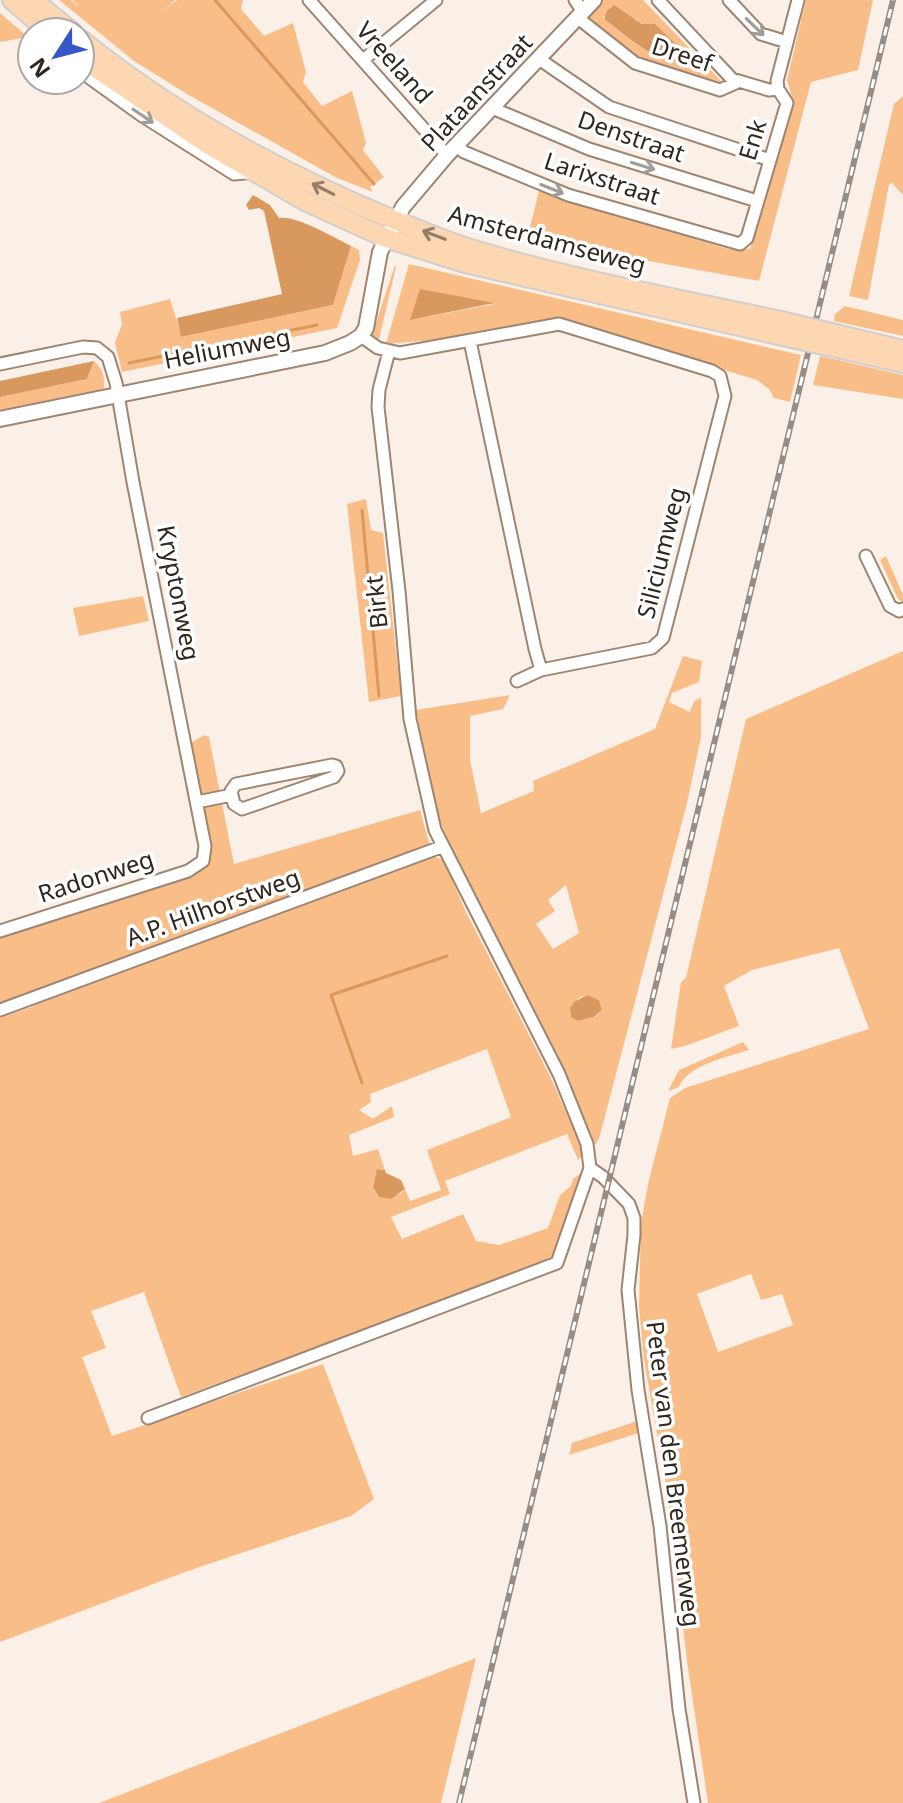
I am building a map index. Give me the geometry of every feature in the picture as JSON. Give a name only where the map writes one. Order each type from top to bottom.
[{"type":"main road","points":[[12,0],[30,16]]},
{"type":"main road","points":[[33,0],[52,16]]},
{"type":"main road","name":"Amsterdamseweg","points":[[96,51],[153,92],[253,154],[350,202],[471,250],[779,328]]},
{"type":"main road","name":"Amsterdamseweg","points":[[96,68],[207,144],[305,201],[386,238],[465,263],[842,342],[903,350]]},
{"type":"main road","name":"Amsterdamseweg","points":[[842,342],[903,363]]},
{"type":"street","name":"Vreeland","points":[[309,0],[451,150]]},
{"type":"street","points":[[363,60],[436,0]]},
{"type":"street","name":"Plataanstraat","points":[[386,238],[395,220],[451,150],[539,59],[579,10],[594,0]]},
{"type":"street","name":"Dreef","points":[[658,0],[732,79],[769,90],[778,89]]},
{"type":"street","points":[[729,0],[761,34],[787,42]]},
{"type":"street","name":"Enk","points":[[740,244],[747,238],[787,103],[778,89],[777,81],[798,0]]},
{"type":"street","name":"Dreef","points":[[579,10],[635,63],[720,90],[738,82]]},
{"type":"street","points":[[539,59],[609,107],[770,160]]},
{"type":"street","name":"Amsterdamseweg","points":[[96,83],[234,174],[255,172]]},
{"type":"street","name":"Denstraat","points":[[492,108],[589,149],[757,201]]},
{"type":"street","name":"Larixstraat","points":[[451,150],[464,152],[568,195],[740,244]]},
{"type":"street","points":[[386,238],[380,252],[366,328],[361,336],[378,348],[389,351]]},
{"type":"street","name":"Siliciumweg","points":[[389,351],[400,353],[559,324],[720,376],[725,396],[663,638],[652,648],[541,670],[517,681]]},
{"type":"street","name":"Heliumweg","points":[[0,419],[325,353],[361,336]]},
{"type":"street","points":[[470,341],[541,670]]},
{"type":"street","name":"Kryptonweg","points":[[0,364],[83,347],[97,348],[108,357],[118,393],[197,802],[205,846],[203,861]]},
{"type":"street","name":"Birkt","points":[[389,351],[378,407],[410,719],[422,782],[441,847]]},
{"type":"street","points":[[866,556],[890,606],[899,611],[903,609]]},
{"type":"street","points":[[332,765],[337,768],[338,774],[242,809],[234,804],[232,786],[277,776],[332,765]]},
{"type":"street","points":[[277,776],[282,795]]},
{"type":"street","points":[[197,802],[232,795]]},
{"type":"street","points":[[148,1418],[557,1263],[590,1168],[587,1144],[559,1074],[441,847]]},
{"type":"street","name":"A.P. Hilhorstweg","points":[[0,1010],[441,847]]},
{"type":"street","name":"Radonweg","points":[[0,931],[188,871],[203,861]]},
{"type":"street","name":"Peter van den Breemerweg","points":[[590,1168],[629,1204],[634,1218],[628,1290],[638,1390],[660,1526],[679,1709],[694,1803]]},
{"type":"shaded area","points":[[59,0],[71,0],[79,8],[73,0],[175,0],[162,12],[177,0],[243,0],[241,9],[264,36],[293,23],[306,72],[303,82],[322,106],[352,91],[366,143],[363,150],[384,177],[370,187],[373,192],[337,178],[134,61],[96,30],[96,16],[79,16]]},
{"type":"shaded area","points":[[600,0],[643,0],[722,82],[631,58],[585,18]],"holes":[[[603,16],[636,19],[642,24],[655,24],[691,58],[654,54]]]},
{"type":"shaded area","points":[[806,0],[873,0],[858,70],[811,82],[759,281],[527,239],[539,191],[728,249],[750,249],[793,101],[787,80]]},
{"type":"shaded area","points":[[614,5],[642,24],[655,24],[692,61],[668,60],[634,42],[604,19]]},
{"type":"shaded area","points":[[0,13],[16,27],[16,39],[0,42]]},
{"type":"shaded area","points":[[903,96],[903,195],[892,183],[889,184],[868,300],[849,296],[894,104]]},
{"type":"shaded area","points":[[253,195],[270,205],[279,218],[305,223],[351,246],[333,305],[181,337],[177,318],[282,294],[264,211],[259,208],[249,210],[246,205]]},
{"type":"shaded area","points":[[351,246],[359,250],[360,260],[337,328],[122,372],[115,342],[122,325],[120,312],[170,299],[182,337],[333,305]]},
{"type":"shaded area","points":[[409,264],[801,355],[790,402],[774,398],[769,389],[757,380],[559,320],[445,339],[386,344]],"holes":[[[477,302],[494,304],[410,320]]]},
{"type":"shaded area","points":[[396,267],[379,339],[372,335]]},
{"type":"shaded area","points":[[420,289],[494,303],[410,320]]},
{"type":"shaded area","points":[[845,306],[903,320],[903,336],[834,321],[835,314]]},
{"type":"shaded area","points":[[820,356],[903,375],[903,399],[813,385]]},
{"type":"shaded area","points":[[94,361],[103,374],[104,389],[0,410],[0,397],[87,379]]},
{"type":"shaded area","points":[[94,361],[87,379],[0,397],[0,381]]},
{"type":"shaded area","points":[[366,499],[371,530],[383,533],[401,696],[369,702],[347,504]]},
{"type":"shaded area","points":[[886,556],[903,595],[903,603],[898,599],[880,560]]},
{"type":"shaded area","points":[[143,596],[149,621],[79,636],[73,608]]},
{"type":"shaded area","points":[[903,651],[903,1803],[708,1803],[687,1661],[666,1485],[644,1360],[639,1306],[641,1224],[670,1098],[685,1088],[869,1029],[839,948],[752,970],[724,986],[739,1026],[671,1049],[681,982],[686,978],[746,719]],"holes":[[[751,1274],[761,1300],[782,1294],[793,1325],[718,1352],[697,1294]]]},
{"type":"shaded area","points":[[683,656],[702,661],[699,682],[672,693],[669,702],[690,712],[694,701],[701,698],[701,737],[687,803],[595,1145],[578,1103],[448,844],[433,798],[416,710],[510,695],[503,709],[470,716],[470,760],[481,813],[534,791],[533,781],[655,729]],"holes":[[[566,885],[579,933],[553,949],[536,924],[555,911],[548,900]],[[587,995],[599,1000],[602,1010],[595,1017],[578,1021],[571,1017],[570,1008],[580,997]]]},
{"type":"shaded area","points":[[205,735],[209,737],[234,864],[420,810],[430,846],[0,1008],[0,935],[198,872],[210,861],[211,851],[190,743]]},
{"type":"shaded area","points":[[433,856],[443,860],[446,865],[465,910],[549,1074],[583,1155],[578,1160],[567,1134],[445,1181],[450,1194],[391,1217],[402,1239],[463,1214],[476,1241],[499,1245],[548,1228],[560,1195],[581,1173],[552,1258],[181,1397],[144,1292],[91,1311],[106,1348],[82,1357],[112,1436],[323,1364],[374,1499],[351,1516],[185,1572],[0,1642],[0,1018],[34,1006],[39,999]],"holes":[[[487,1049],[511,1117],[427,1150],[441,1190],[410,1201],[405,1189],[400,1194],[379,1197],[374,1191],[377,1169],[385,1170],[378,1149],[353,1156],[349,1135],[394,1117],[392,1106],[373,1119],[359,1110],[371,1102],[370,1094]]]},
{"type":"shaded area","points":[[587,995],[599,1000],[602,1010],[594,1017],[578,1021],[571,1017],[570,1008]]},
{"type":"shaded area","points":[[743,1042],[749,1050],[699,1067],[679,1087],[668,1091],[679,1070]]},
{"type":"shaded area","points":[[377,1169],[385,1170],[401,1180],[405,1189],[391,1199],[379,1197],[373,1188]]},
{"type":"shaded area","points":[[637,1421],[639,1433],[569,1455],[572,1443]]},
{"type":"shaded area","points":[[476,1658],[441,1803],[99,1803]]},
{"type":"waterway","points":[[215,0],[374,184]]},
{"type":"waterway","points":[[129,363],[317,325]]},
{"type":"waterway","points":[[362,510],[379,696]]},
{"type":"waterway","points":[[362,1083],[331,995],[447,956]]},
{"type":"railway","points":[[459,1803],[893,0]]}]
